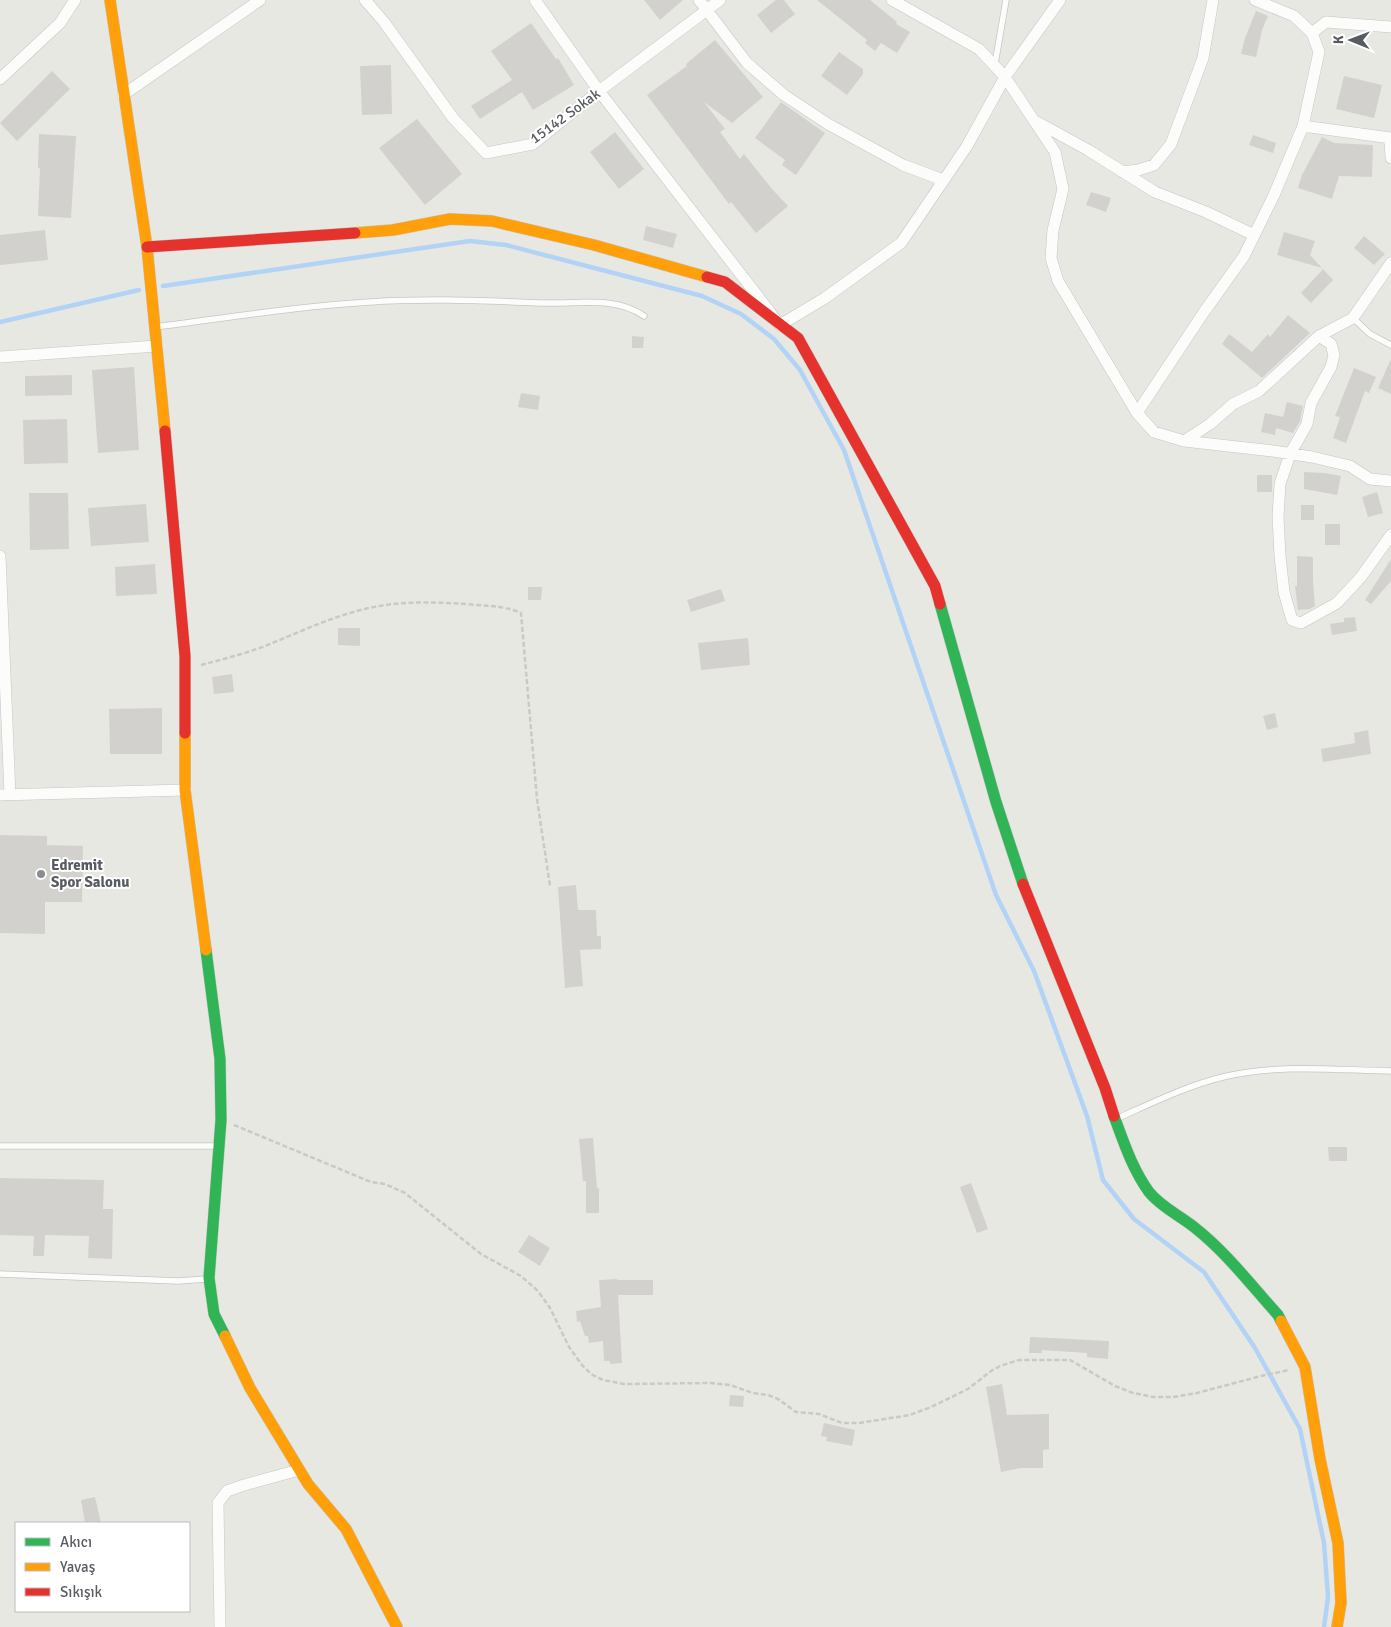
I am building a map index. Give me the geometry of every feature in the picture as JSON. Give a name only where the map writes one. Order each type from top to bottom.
[{"type":"street","points":[[0,80],[60,23],[75,0]]},
{"type":"street","points":[[110,0],[147,247],[158,346],[185,670],[185,790],[220,1058],[221,1120],[209,1278],[214,1314],[250,1388],[308,1484],[346,1529],[397,1627]]},
{"type":"street","points":[[123,95],[260,0]]},
{"type":"street","name":"15142 Sokak","points":[[365,0],[384,22],[453,118],[486,152],[533,144],[599,91],[720,0]]},
{"type":"street","points":[[535,0],[599,91],[780,325]]},
{"type":"street","points":[[699,0],[747,63],[784,95],[828,124],[902,165],[943,180]]},
{"type":"street","points":[[892,0],[979,49],[1005,77],[1055,152],[1063,189],[1052,230],[1051,258],[1058,281],[1137,413],[1154,432],[1184,442],[1290,454],[1350,466],[1370,480],[1391,481]]},
{"type":"street","points":[[780,325],[825,298],[901,244],[967,146],[1005,77],[1060,0]]},
{"type":"street","points":[[1122,172],[1154,165],[1171,144],[1202,58],[1213,0]]},
{"type":"street","points":[[1137,413],[1204,312],[1244,256],[1274,195],[1303,126],[1319,52],[1312,33],[1294,16],[1255,0]]},
{"type":"street","points":[[1312,33],[1326,22],[1391,27]]},
{"type":"street","points":[[1036,121],[1088,150],[1155,192],[1206,212],[1254,235]]},
{"type":"street","points":[[1303,126],[1390,138],[1391,158]]},
{"type":"street","points":[[147,247],[393,230],[450,219],[492,221],[594,245],[725,282],[798,338],[936,586],[996,802],[1027,897],[1116,1119],[1129,1159],[1150,1193],[1170,1211],[1194,1227],[1224,1255],[1278,1315],[1305,1367],[1320,1459],[1338,1543],[1341,1603],[1337,1627]]},
{"type":"street","points":[[1184,442],[1210,424],[1233,404],[1259,391],[1319,336],[1354,318],[1391,263]]},
{"type":"street","points":[[1319,336],[1331,344],[1334,355],[1333,361],[1312,403],[1307,424],[1290,454],[1280,484],[1278,517],[1284,592],[1292,620],[1301,623],[1337,603],[1361,577],[1391,535]]},
{"type":"street","points":[[0,357],[158,346]]},
{"type":"street","points":[[0,556],[5,795],[185,790]]},
{"type":"street","points":[[220,1627],[218,1503],[227,1491],[244,1484],[299,1470]]},
{"type":"lane","points":[[995,66],[1006,0]]},
{"type":"lane","points":[[155,327],[321,306],[417,300],[465,299],[562,304],[612,303],[629,307],[644,316]]},
{"type":"lane","points":[[1354,318],[1370,334],[1391,345]]},
{"type":"lane","points":[[1116,1119],[1185,1089],[1226,1076],[1247,1072],[1290,1069],[1391,1071]]},
{"type":"lane","points":[[0,1146],[218,1146]]},
{"type":"lane","points":[[0,1274],[178,1281],[209,1278]]},
{"type":"path","points":[[185,670],[268,645],[321,623],[374,607],[398,603],[450,603],[493,606],[511,609],[521,614],[537,799],[550,886]]},
{"type":"path","points":[[221,1120],[371,1182],[385,1184],[405,1193],[481,1254],[521,1276],[538,1291],[550,1308],[569,1347],[591,1374],[603,1380],[624,1384],[710,1382],[730,1385],[753,1393],[768,1395],[796,1412],[819,1414],[842,1423],[858,1423],[910,1415],[931,1407],[968,1389],[1000,1366],[1019,1360],[1070,1360],[1115,1386],[1133,1393],[1153,1397],[1173,1397],[1197,1393],[1278,1373]]},
{"type":"building","points":[[644,0],[683,0],[660,20]]},
{"type":"building","points":[[776,0],[784,0],[795,14],[771,33],[757,15]]},
{"type":"building","points":[[817,0],[870,0],[897,22],[896,24],[910,32],[897,53],[881,43],[875,51],[865,43],[867,40]]},
{"type":"building","points":[[1256,11],[1268,16],[1262,30],[1256,57],[1241,54]]},
{"type":"building","points":[[531,23],[556,59],[558,58],[574,85],[533,110],[522,92],[480,119],[471,106],[512,80],[491,51]]},
{"type":"building","points":[[715,40],[763,97],[732,123],[704,102],[725,129],[720,132],[740,159],[744,154],[788,206],[756,233],[731,202],[729,204],[647,95],[687,66],[686,64]]},
{"type":"building","points":[[839,52],[863,69],[863,74],[847,95],[821,76]]},
{"type":"building","points":[[391,65],[392,114],[362,115],[360,66]]},
{"type":"building","points":[[52,71],[70,89],[17,141],[0,123]]},
{"type":"building","points":[[1344,76],[1382,85],[1374,118],[1336,109]]},
{"type":"building","points":[[781,102],[825,133],[796,175],[782,165],[785,160],[755,138]]},
{"type":"building","points":[[417,119],[462,174],[425,205],[379,148]]},
{"type":"building","points":[[615,132],[644,169],[619,189],[590,152]]},
{"type":"building","points":[[39,134],[76,136],[71,218],[38,216]]},
{"type":"building","points":[[1253,135],[1276,143],[1273,153],[1249,145]]},
{"type":"building","points":[[1322,137],[1334,143],[1373,145],[1372,177],[1339,176],[1332,199],[1298,188],[1302,175]]},
{"type":"building","points":[[1091,192],[1111,198],[1106,212],[1086,205]]},
{"type":"building","points":[[646,226],[677,234],[673,248],[643,240]]},
{"type":"building","points":[[45,230],[48,260],[0,265],[0,235]]},
{"type":"building","points":[[1284,232],[1315,241],[1310,255],[1322,268],[1277,255]]},
{"type":"building","points":[[1364,236],[1385,254],[1374,265],[1354,248]]},
{"type":"building","points":[[1323,269],[1333,280],[1311,303],[1301,293]]},
{"type":"building","points":[[1288,315],[1310,333],[1262,378],[1222,344],[1229,334],[1252,352],[1268,334],[1270,337]]},
{"type":"building","points":[[632,336],[644,337],[643,348],[632,348]]},
{"type":"building","points":[[1391,359],[1391,394],[1378,388]]},
{"type":"building","points":[[134,367],[139,450],[98,453],[92,370]]},
{"type":"building","points":[[1354,368],[1376,377],[1369,393],[1365,391],[1346,443],[1333,438],[1340,417],[1335,416]]},
{"type":"building","points":[[72,375],[72,395],[25,396],[25,376]]},
{"type":"building","points":[[521,393],[540,396],[538,410],[518,407]]},
{"type":"building","points":[[1287,402],[1303,406],[1300,421],[1293,433],[1276,428],[1275,435],[1261,432],[1265,413],[1283,417]]},
{"type":"building","points":[[67,419],[68,463],[24,464],[23,420]]},
{"type":"building","points":[[1304,472],[1341,476],[1337,495],[1304,489]]},
{"type":"building","points":[[1257,475],[1272,475],[1272,492],[1257,492]]},
{"type":"building","points":[[1377,492],[1383,513],[1368,517],[1362,497]]},
{"type":"building","points":[[29,493],[68,493],[69,549],[30,550]]},
{"type":"building","points":[[146,504],[149,542],[91,546],[88,508]]},
{"type":"building","points":[[1301,505],[1314,505],[1314,520],[1301,520]]},
{"type":"building","points":[[1325,524],[1340,524],[1340,545],[1325,545]]},
{"type":"building","points":[[1297,556],[1313,557],[1315,606],[1310,609],[1298,610],[1295,586],[1297,586]]},
{"type":"building","points":[[1391,559],[1391,581],[1371,604],[1365,600]]},
{"type":"building","points":[[155,564],[157,594],[116,596],[115,567]]},
{"type":"building","points":[[528,587],[542,587],[541,600],[528,600]]},
{"type":"building","points":[[721,589],[725,601],[691,612],[687,600]]},
{"type":"building","points":[[1355,617],[1357,631],[1332,635],[1330,624],[1344,622],[1344,618]]},
{"type":"building","points":[[338,628],[360,628],[360,646],[338,645]]},
{"type":"building","points":[[748,638],[750,665],[701,670],[698,643]]},
{"type":"building","points":[[232,674],[234,692],[214,694],[212,677]]},
{"type":"building","points":[[162,708],[162,754],[110,754],[109,709]]},
{"type":"building","points":[[1275,713],[1278,727],[1267,730],[1263,716]]},
{"type":"building","points":[[1368,730],[1371,754],[1323,762],[1321,749],[1355,743],[1354,733]]},
{"type":"building","name":"Edremit Spor Salonu","points":[[0,835],[47,836],[47,845],[83,846],[82,902],[45,902],[45,934],[0,933]]},
{"type":"building","points":[[576,885],[578,910],[596,910],[597,936],[601,936],[601,949],[580,950],[583,986],[565,988],[558,887]]},
{"type":"building","points":[[593,1138],[597,1188],[599,1188],[599,1213],[586,1213],[586,1181],[583,1181],[579,1139]]},
{"type":"building","points":[[1328,1147],[1347,1147],[1347,1161],[1329,1161]]},
{"type":"building","points":[[0,1178],[104,1180],[103,1209],[113,1209],[112,1259],[88,1258],[89,1236],[45,1235],[44,1256],[33,1256],[34,1236],[0,1235]]},
{"type":"building","points":[[971,1183],[988,1229],[977,1233],[960,1187]]},
{"type":"building","points":[[529,1235],[550,1248],[540,1266],[518,1252]]},
{"type":"building","points":[[599,1280],[653,1280],[653,1295],[618,1295],[622,1363],[610,1364],[610,1361],[604,1361],[603,1341],[589,1343],[588,1336],[585,1336],[580,1321],[577,1322],[576,1311],[601,1307]]},
{"type":"building","points":[[1030,1337],[1109,1341],[1108,1359],[1087,1357],[1087,1353],[1042,1350],[1042,1353],[1029,1353]]},
{"type":"building","points":[[1002,1384],[1007,1415],[1049,1414],[1049,1449],[1043,1450],[1043,1468],[1021,1468],[1001,1472],[986,1387]]},
{"type":"building","points":[[730,1395],[744,1396],[743,1407],[729,1406]]},
{"type":"building","points":[[824,1423],[855,1430],[852,1446],[826,1441],[827,1437],[821,1436]]},
{"type":"building","points":[[95,1497],[101,1522],[85,1522],[81,1500]]},
{"type":"waterway","points":[[163,286],[470,241],[506,245],[702,296],[741,314],[774,339],[800,370],[844,450],[996,895],[1034,971],[1087,1116],[1103,1180],[1134,1219],[1204,1272],[1255,1348],[1300,1429],[1324,1543],[1328,1597],[1324,1627]]},
{"type":"waterway","points":[[0,322],[139,290]]},
{"type":"traffic: fast","points":[[940,604],[996,802],[1023,884]]},
{"type":"traffic: fast","points":[[206,950],[220,1059],[221,1120],[209,1278],[214,1314],[225,1336]]},
{"type":"traffic: fast","points":[[1114,1116],[1133,1165],[1149,1192],[1217,1247],[1278,1315],[1281,1321]]},
{"type":"traffic: slow","points":[[110,0],[147,247],[165,431]]},
{"type":"traffic: slow","points":[[355,233],[393,230],[450,219],[492,221],[594,245],[707,277]]},
{"type":"traffic: slow","points":[[185,733],[185,790],[206,950]]},
{"type":"traffic: slow","points":[[1281,1321],[1305,1367],[1320,1459],[1338,1543],[1341,1603],[1337,1627]]},
{"type":"traffic: slow","points":[[225,1336],[250,1388],[308,1484],[346,1529],[397,1627]]},
{"type":"traffic: jam","points":[[147,247],[355,233]]},
{"type":"traffic: jam","points":[[707,277],[725,282],[798,338],[935,586],[940,604]]},
{"type":"traffic: jam","points":[[165,431],[185,656],[185,733]]},
{"type":"traffic: jam","points":[[1023,884],[1105,1088],[1114,1116]]},
{"type":"place","name":"Edremit Spor Salonu","points":[[41,874]]}]
